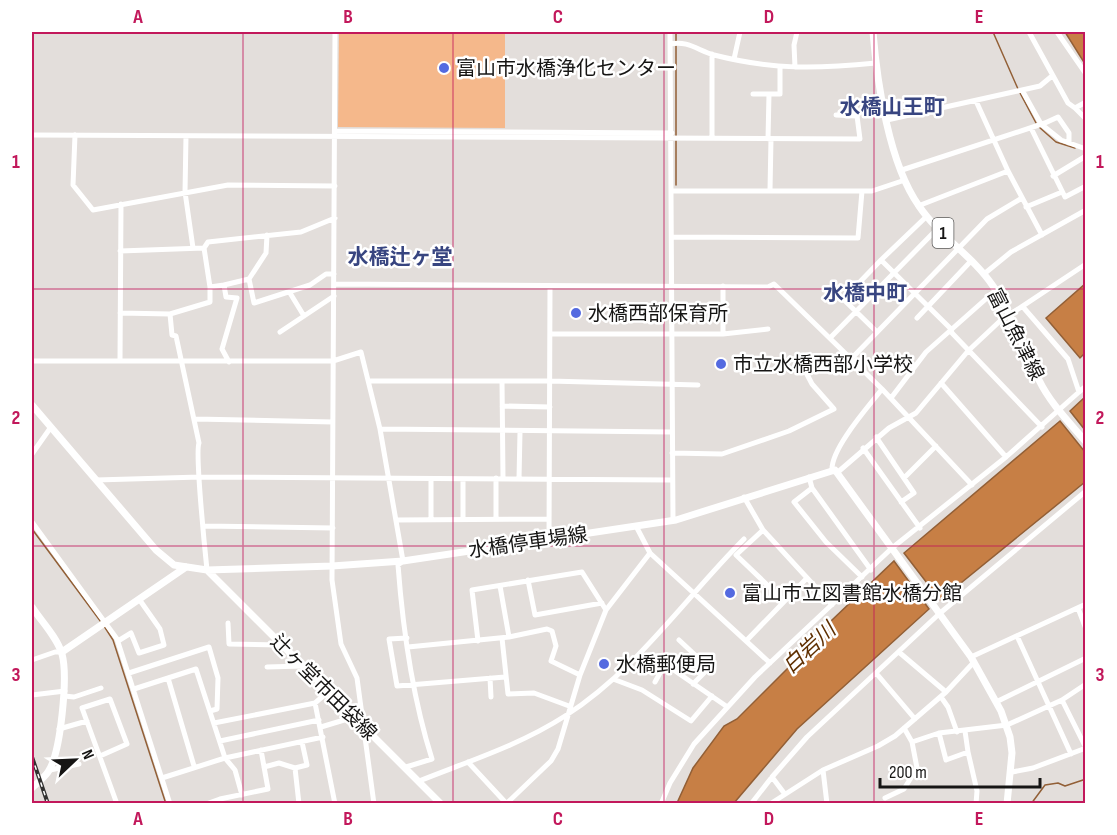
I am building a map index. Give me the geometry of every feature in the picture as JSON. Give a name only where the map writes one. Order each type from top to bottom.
[{"type":"main road","name":"富山魚津線","points":[[873,32],[876,63],[887,120],[905,180],[918,206],[984,274],[996,290],[1010,313],[1040,382],[1060,412],[1086,442]]},
{"type":"main road","points":[[32,405],[156,550],[174,565],[186,567]]},
{"type":"main road","name":"水橋停車場線","points":[[186,567],[207,570],[403,561],[673,520],[835,470]]},
{"type":"main road","points":[[835,470],[973,659],[996,702],[1007,725],[1012,753],[1012,772],[1007,804]]},
{"type":"main road","points":[[62,652],[186,567]]},
{"type":"main road","name":"辻ヶ堂市田袋線","points":[[207,570],[441,804]]},
{"type":"main road","points":[[32,607],[62,652],[65,693],[50,770],[32,788]]},
{"type":"street","points":[[335,32],[332,566],[337,627],[341,644],[357,678],[374,804]]},
{"type":"street","points":[[670,32],[673,520]]},
{"type":"street","points":[[734,59],[740,32]]},
{"type":"street","points":[[795,67],[794,45],[798,32]]},
{"type":"street","points":[[1029,32],[1063,96],[1086,119]]},
{"type":"street","points":[[1058,32],[1086,74]]},
{"type":"street","points":[[671,44],[681,41],[712,54],[756,65],[835,68],[876,63]]},
{"type":"street","points":[[712,54],[712,138]]},
{"type":"street","points":[[753,94],[780,94],[780,67]]},
{"type":"street","points":[[887,120],[1040,86],[1052,76]]},
{"type":"street","points":[[1022,90],[1041,124],[1060,140],[1086,149]]},
{"type":"street","points":[[769,94],[770,190]]},
{"type":"street","points":[[976,101],[1008,171],[1042,235]]},
{"type":"street","points":[[1075,108],[1086,102]]},
{"type":"street","points":[[32,135],[335,134],[860,139],[857,116],[836,115]]},
{"type":"street","points":[[902,170],[1032,128],[1058,117],[1069,133],[1069,143]]},
{"type":"street","points":[[1032,128],[1065,197],[1086,186]]},
{"type":"street","points":[[75,135],[73,185],[93,210],[228,185],[335,186]]},
{"type":"street","points":[[186,136],[185,192],[193,248]]},
{"type":"street","points":[[1053,176],[1086,156]]},
{"type":"street","points":[[918,206],[1008,171]]},
{"type":"street","points":[[672,191],[873,191],[905,180]]},
{"type":"street","points":[[672,237],[858,238],[862,191]]},
{"type":"street","points":[[1026,207],[1062,192]]},
{"type":"street","points":[[851,359],[987,219],[1022,198]]},
{"type":"street","points":[[120,361],[121,204]]},
{"type":"street","points":[[984,274],[1011,252],[1086,210]]},
{"type":"street","points":[[855,287],[927,216]]},
{"type":"street","points":[[120,313],[170,314],[210,302],[204,248],[208,242],[311,229],[335,218]]},
{"type":"street","points":[[831,337],[938,228]]},
{"type":"street","points":[[210,287],[249,279],[266,253],[267,235]]},
{"type":"street","points":[[120,251],[204,248]]},
{"type":"street","points":[[881,260],[951,329],[968,351],[1042,427]]},
{"type":"street","points":[[917,318],[971,261]]},
{"type":"street","points":[[882,388],[848,435],[832,463],[835,470],[889,428],[909,419],[968,351],[1010,313],[1023,307],[1086,264]]},
{"type":"street","points":[[249,279],[254,303],[290,293],[310,285],[326,274],[334,274]]},
{"type":"street","points":[[334,284],[774,285],[882,388],[972,485]]},
{"type":"street","points":[[224,285],[226,297],[237,298],[222,349],[229,362]]},
{"type":"street","points":[[549,539],[550,286]]},
{"type":"street","points":[[723,286],[723,334]]},
{"type":"street","points":[[891,398],[926,352],[996,290]]},
{"type":"street","points":[[290,293],[304,316]]},
{"type":"street","points":[[280,332],[334,297]]},
{"type":"street","points":[[840,297],[877,332]]},
{"type":"street","points":[[1023,307],[1068,359],[1079,392]]},
{"type":"street","points":[[170,314],[172,334],[176,336],[195,419],[207,570]]},
{"type":"street","points":[[550,334],[723,334],[768,329]]},
{"type":"street","points":[[32,361],[333,361],[361,352],[380,429],[403,561],[398,565],[412,684],[432,759],[406,767]]},
{"type":"street","points":[[672,453],[722,454],[789,431],[834,409],[812,384],[800,361]]},
{"type":"street","points":[[369,381],[550,381],[671,383],[699,386]]},
{"type":"street","points":[[496,519],[503,432],[502,381]]},
{"type":"street","points":[[941,383],[1006,457]]},
{"type":"street","points":[[661,804],[670,783],[694,744],[726,706],[862,577],[1060,412],[1086,386]]},
{"type":"street","points":[[502,406],[550,407]]},
{"type":"street","points":[[195,419],[333,422]]},
{"type":"street","points":[[32,454],[51,427]]},
{"type":"street","points":[[380,429],[672,432]]},
{"type":"street","points":[[519,478],[520,432]]},
{"type":"street","points":[[876,437],[914,493],[901,502]]},
{"type":"street","points":[[904,478],[936,447]]},
{"type":"street","points":[[863,448],[920,528]]},
{"type":"street","points":[[96,480],[201,477],[671,480]]},
{"type":"street","points":[[810,477],[812,488],[871,570]]},
{"type":"street","points":[[430,479],[431,520]]},
{"type":"street","points":[[463,479],[463,519]]},
{"type":"street","points":[[812,488],[794,502],[826,542],[862,577]]},
{"type":"street","points":[[751,804],[807,737],[900,653],[938,612],[1086,490]]},
{"type":"street","points":[[744,497],[763,530],[832,605]]},
{"type":"street","points":[[396,520],[549,519]]},
{"type":"street","points":[[32,522],[118,641],[170,804]]},
{"type":"street","points":[[204,526],[333,528]]},
{"type":"street","points":[[636,526],[650,553],[770,663]]},
{"type":"street","points":[[419,781],[514,744],[566,715],[613,680],[734,553],[763,530]]},
{"type":"street","points":[[734,553],[744,539]]},
{"type":"street","points":[[468,762],[506,803],[551,761],[558,749],[569,706],[606,610],[650,553]]},
{"type":"street","points":[[734,553],[784,601]]},
{"type":"street","points":[[478,641],[472,590],[582,572],[606,610]]},
{"type":"street","points":[[746,641],[807,578]]},
{"type":"street","points":[[528,580],[535,615],[602,603]]},
{"type":"street","points":[[500,586],[508,694],[534,693],[569,706]]},
{"type":"street","points":[[118,641],[131,633],[139,653],[164,645],[160,629],[139,599]]},
{"type":"street","points":[[770,804],[823,770],[878,746],[904,728],[946,692],[973,659],[1086,604]]},
{"type":"street","points":[[1077,608],[1086,629]]},
{"type":"street","points":[[228,623],[228,644],[281,645]]},
{"type":"street","points":[[408,647],[478,641],[547,629],[552,630],[556,646],[551,661],[580,675]]},
{"type":"street","points":[[1017,636],[1071,754]]},
{"type":"street","points":[[407,638],[389,639],[397,686],[506,677]]},
{"type":"street","points":[[679,640],[709,668],[693,684]]},
{"type":"street","points":[[129,673],[209,647],[218,678],[217,709],[210,711]]},
{"type":"street","points":[[32,660],[55,652],[62,652]]},
{"type":"street","points":[[900,653],[946,692]]},
{"type":"street","points":[[996,702],[1086,658]]},
{"type":"street","points":[[655,682],[665,664],[726,706]]},
{"type":"street","points":[[267,667],[303,666]]},
{"type":"street","points":[[134,689],[196,669],[225,758],[235,770],[242,795]]},
{"type":"street","points":[[876,673],[915,719]]},
{"type":"street","points":[[168,678],[194,766]]},
{"type":"street","points":[[490,678],[491,697]]},
{"type":"street","points":[[613,680],[642,690],[691,721],[712,696]]},
{"type":"street","points":[[912,742],[939,733],[1007,725],[1062,700],[1086,684]]},
{"type":"street","points":[[32,695],[65,693],[74,697],[100,688]]},
{"type":"street","points":[[1079,690],[1086,694]]},
{"type":"street","points":[[214,723],[315,703],[329,691]]},
{"type":"street","points":[[941,697],[948,707],[957,732]]},
{"type":"street","points":[[100,756],[128,744],[110,699],[82,708],[117,804]]},
{"type":"street","points":[[1012,772],[1033,768],[1086,748],[1062,700]]},
{"type":"street","points":[[315,703],[334,804]]},
{"type":"street","points":[[220,741],[354,717]]},
{"type":"street","points":[[59,729],[87,721]]},
{"type":"street","points":[[885,798],[904,789],[917,768],[912,742],[904,728]]},
{"type":"street","points":[[965,731],[977,790],[976,804]]},
{"type":"street","points":[[939,733],[946,760],[968,752]]},
{"type":"street","points":[[162,778],[225,758],[323,737]]},
{"type":"street","points":[[264,767],[279,764],[295,768],[307,765],[302,742]]},
{"type":"street","points":[[206,804],[268,789],[261,750]]},
{"type":"street","points":[[50,770],[79,764]]},
{"type":"street","points":[[295,768],[299,804]]},
{"type":"street","points":[[823,770],[827,804]]},
{"type":"street","points":[[772,777],[784,793]]},
{"type":"shaded area","points":[[339,32],[505,32],[505,128],[338,127]]},
{"type":"water","points":[[1065,32],[1085,32],[1085,64]]},
{"type":"water","points":[[1085,284],[1085,353],[1080,358],[1046,318]]},
{"type":"water","points":[[1085,397],[1085,430],[1070,411]]},
{"type":"water","points":[[1060,421],[1085,452],[1085,482],[940,600],[904,553]]},
{"type":"water","name":"白岩川","points":[[894,561],[929,609],[797,729],[734,803],[677,803],[693,768],[724,726],[737,719],[789,667],[788,662]]},
{"type":"waterway","points":[[676,32],[676,136]]},
{"type":"waterway","points":[[993,32],[1018,89]]},
{"type":"waterway","points":[[1020,93],[1036,123]]},
{"type":"waterway","points":[[1039,127],[1056,142],[1075,148]]},
{"type":"waterway","points":[[676,141],[676,185]]},
{"type":"waterway","points":[[32,529],[101,622]]},
{"type":"waterway","points":[[104,626],[113,640],[166,804]]},
{"type":"waterway","points":[[1031,804],[1045,785],[1058,783],[1065,786],[1086,779]]},
{"type":"railway","points":[[32,757],[48,804]]},
{"type":"place","name":"富山市水橋浄化センター","points":[[444,68]]},
{"type":"place","name":"水橋西部保育所","points":[[576,313]]},
{"type":"place","name":"市立水橋西部小学校","points":[[721,364]]},
{"type":"place","name":"富山市立図書館水橋分館","points":[[730,593]]},
{"type":"place","name":"水橋郵便局","points":[[604,664]]},
{"type":"district","name":"水橋山王町","points":[[892,107]]},
{"type":"district","name":"水橋辻ヶ堂","points":[[400,257]]},
{"type":"district","name":"水橋中町","points":[[865,293]]}]
